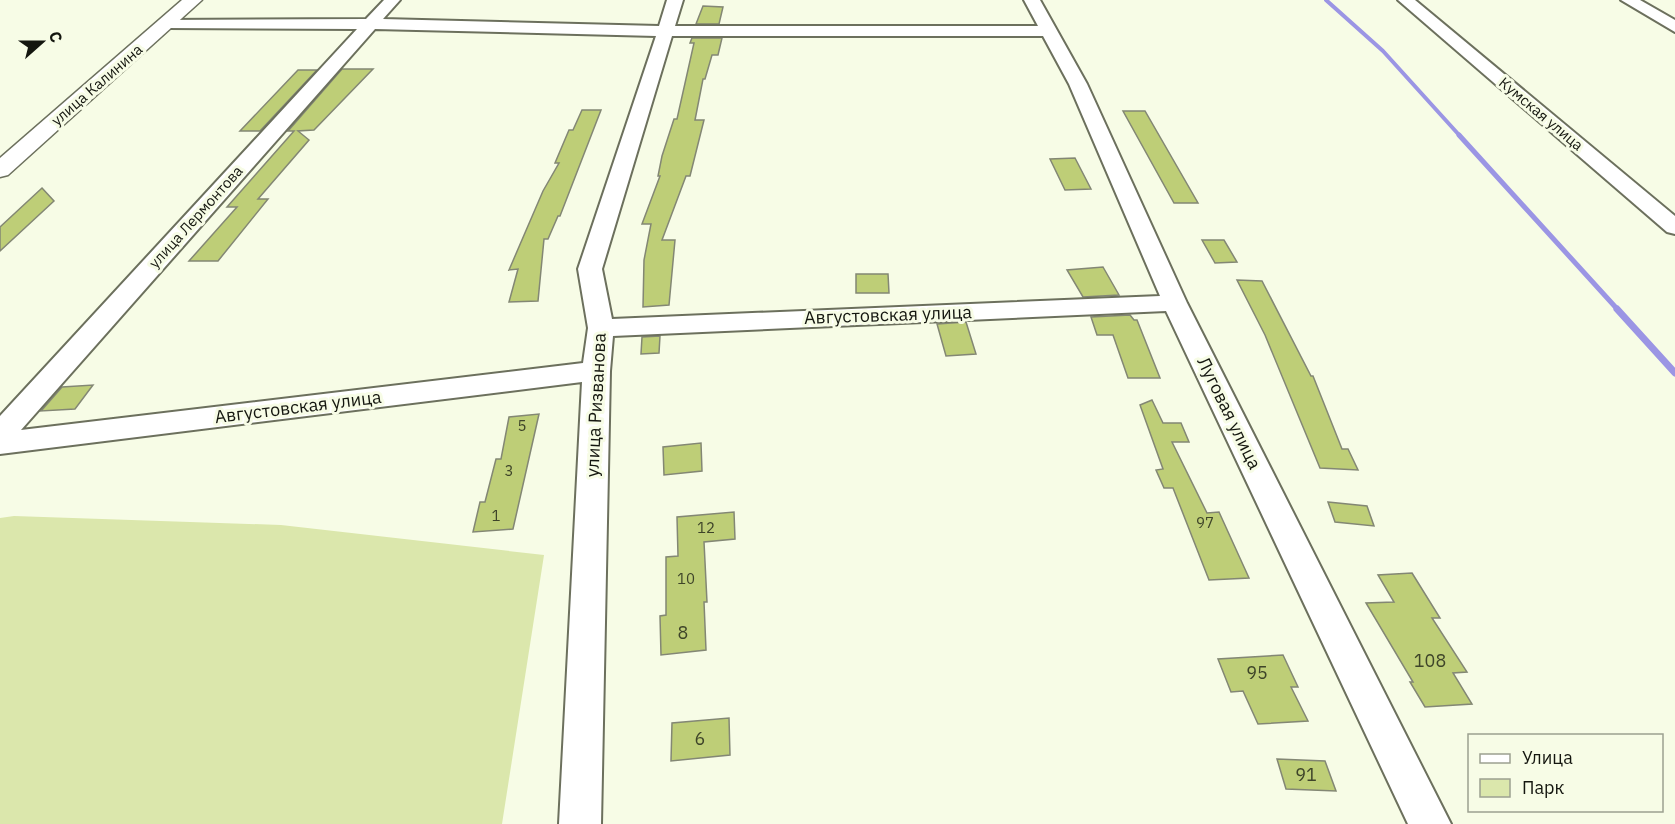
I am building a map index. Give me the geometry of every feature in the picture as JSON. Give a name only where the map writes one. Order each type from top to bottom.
[{"type":"street","name":"улица Калинина","points":[[0,170],[194,0]]},
{"type":"street","name":"улица Лермонтова","points":[[0,435],[393,0]]},
{"type":"street","name":"улица Ризванова","points":[[580,824],[596,371],[601,328],[590,269],[675,0]]},
{"type":"street","name":"Луговая улица","points":[[1032,0],[1078,84],[1175,303],[1430,824]]},
{"type":"street","name":"Кумская улица","points":[[1406,0],[1675,227]]},
{"type":"street","points":[[1629,0],[1675,27]]},
{"type":"street","points":[[168,23],[372,24],[665,32],[1048,31]]},
{"type":"street","name":"Августовская улица","points":[[601,328],[1175,303]]},
{"type":"street","name":"Августовская улица","points":[[0,443],[596,371]]},
{"type":"green space","points":[[14,516],[281,525],[544,555],[502,824],[0,824],[0,518]]},
{"type":"building","points":[[703,6],[723,7],[719,24],[696,24]]},
{"type":"building","points":[[692,38],[722,38],[718,55],[712,55],[705,79],[703,79],[695,120],[704,120],[690,176],[686,176],[662,240],[675,240],[669,305],[643,307],[644,260],[651,224],[642,224],[660,176],[658,176],[662,156],[674,119],[677,119],[694,43],[690,43]]},
{"type":"building","points":[[342,69],[373,69],[314,130],[298,131],[309,140],[258,199],[268,199],[218,261],[189,261],[237,207],[227,207],[294,131],[288,131]]},
{"type":"building","points":[[298,70],[317,70],[260,131],[240,131]]},
{"type":"building","points":[[582,110],[601,110],[560,216],[548,239],[544,239],[538,301],[509,302],[518,269],[509,270],[543,191],[559,163],[555,163],[569,130],[573,130]]},
{"type":"building","points":[[1123,111],[1145,111],[1198,203],[1174,203]]},
{"type":"building","points":[[1075,158],[1091,189],[1065,190],[1050,159]]},
{"type":"building","points":[[42,188],[54,201],[0,251],[0,227]]},
{"type":"building","points":[[1202,240],[1224,240],[1237,262],[1215,263]]},
{"type":"building","points":[[1103,267],[1119,295],[1083,297],[1067,270]]},
{"type":"building","points":[[856,274],[888,274],[889,293],[856,293]]},
{"type":"building","points":[[1237,280],[1262,281],[1313,376],[1342,449],[1348,449],[1358,470],[1320,468],[1265,335]]},
{"type":"building","points":[[1130,315],[1137,320],[1160,378],[1128,378],[1113,335],[1097,335],[1091,317]]},
{"type":"building","points":[[966,322],[976,354],[946,356],[937,324]]},
{"type":"building","points":[[660,336],[659,353],[641,354],[642,337]]},
{"type":"building","points":[[93,385],[75,409],[41,411],[62,387]]},
{"type":"building","points":[[1152,400],[1163,423],[1181,423],[1189,442],[1172,442],[1207,513],[1219,512],[1249,578],[1209,580],[1173,488],[1164,488],[1156,470],[1163,469],[1140,405]]},
{"type":"building","points":[[539,414],[513,529],[473,532],[480,502],[485,502],[496,459],[501,459],[509,417]]},
{"type":"building","points":[[701,443],[702,471],[664,475],[663,447]]},
{"type":"building","points":[[1328,502],[1367,506],[1374,526],[1335,522]]},
{"type":"building","points":[[734,512],[735,539],[704,542],[707,602],[704,602],[706,650],[661,655],[660,616],[666,615],[666,557],[678,556],[677,517]]},
{"type":"building","points":[[1412,573],[1440,618],[1432,618],[1467,672],[1453,673],[1472,704],[1425,707],[1410,682],[1413,682],[1366,603],[1394,602],[1378,575]]},
{"type":"building","points":[[1283,655],[1298,687],[1291,687],[1308,721],[1258,724],[1243,691],[1231,692],[1218,659]]},
{"type":"building","points":[[729,718],[730,755],[671,761],[672,723]]},
{"type":"building","points":[[1277,759],[1325,761],[1336,791],[1286,789]]},
{"type":"waterway","points":[[1326,0],[1383,51],[1460,136]]},
{"type":"waterway","points":[[1459,135],[1619,311]]},
{"type":"waterway","points":[[1617,309],[1675,373]]}]
